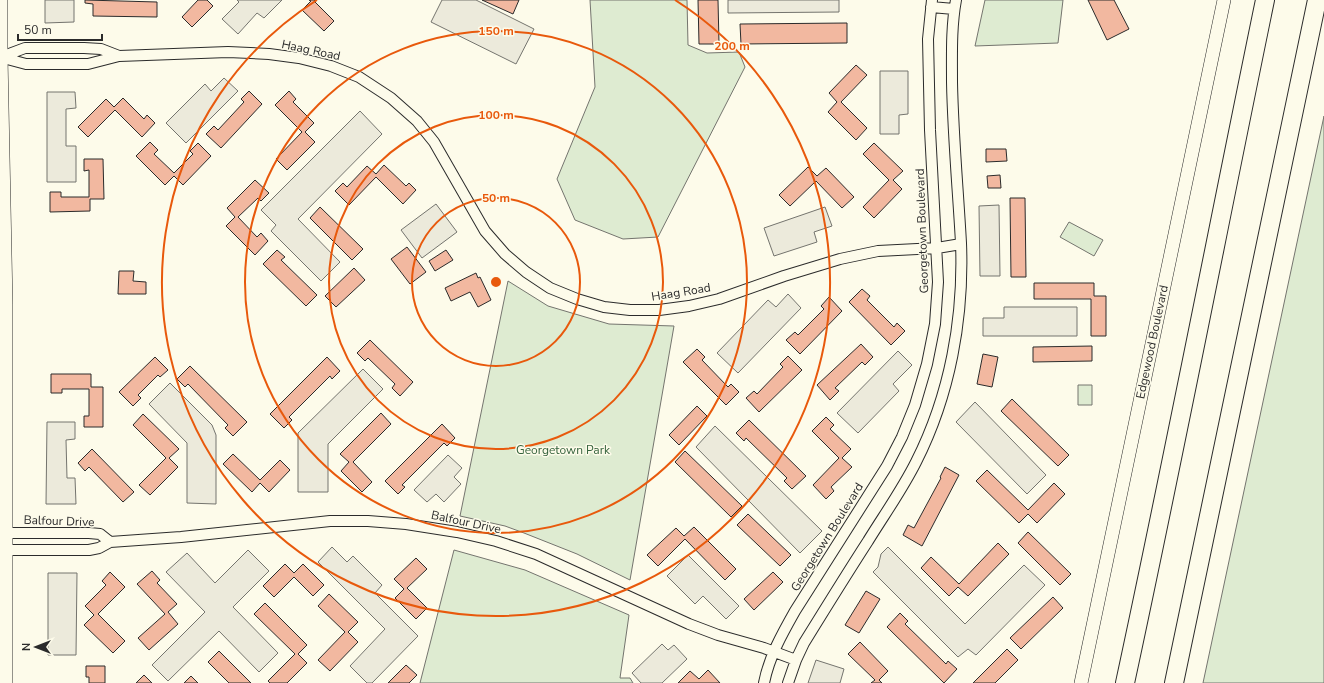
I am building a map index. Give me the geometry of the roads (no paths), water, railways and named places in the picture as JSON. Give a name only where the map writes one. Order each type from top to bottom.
[{"type":"highway","points":[[1124,683],[1157,534],[1265,0]]},
{"type":"highway","points":[[1174,683],[1317,0]]},
{"type":"street","points":[[1,0],[0,57],[3,447],[6,533],[3,640],[6,683]]},
{"type":"street","name":"Edgewood Boulevard","points":[[1081,683],[1224,0]]},
{"type":"street","points":[[788,683],[804,643],[900,491],[916,462],[930,433],[950,371],[958,320],[961,277],[961,244],[953,129],[952,49],[955,5],[932,4]]},
{"type":"street","name":"Georgetown Boulevard","points":[[764,683],[766,672],[774,652],[796,610],[887,466],[905,430],[915,405],[927,364],[935,324],[938,282],[930,130],[928,39],[932,4]]},
{"type":"street","name":"Haag Road","points":[[0,57],[26,48],[101,49],[119,56]]},
{"type":"street","name":"Haag Road","points":[[0,57],[26,64],[88,64],[119,56],[228,52],[269,54],[299,58],[331,66],[359,77],[391,98],[417,121],[434,142],[485,231],[505,254],[526,272],[550,288],[577,299],[604,307],[630,310],[659,310],[689,306],[719,299],[784,276],[840,259],[878,251],[937,248],[961,244]]},
{"type":"street","name":"Balfour Drive","points":[[6,550],[89,550],[99,548],[110,542],[189,536],[330,521],[368,521],[406,524],[450,531],[496,541],[536,554],[689,624],[796,660]]},
{"type":"street","name":"Balfour Drive","points":[[6,533],[89,533],[100,534],[110,542]]},
{"type":"park label","name":"Georgetown Park","points":[[563,450]]}]
